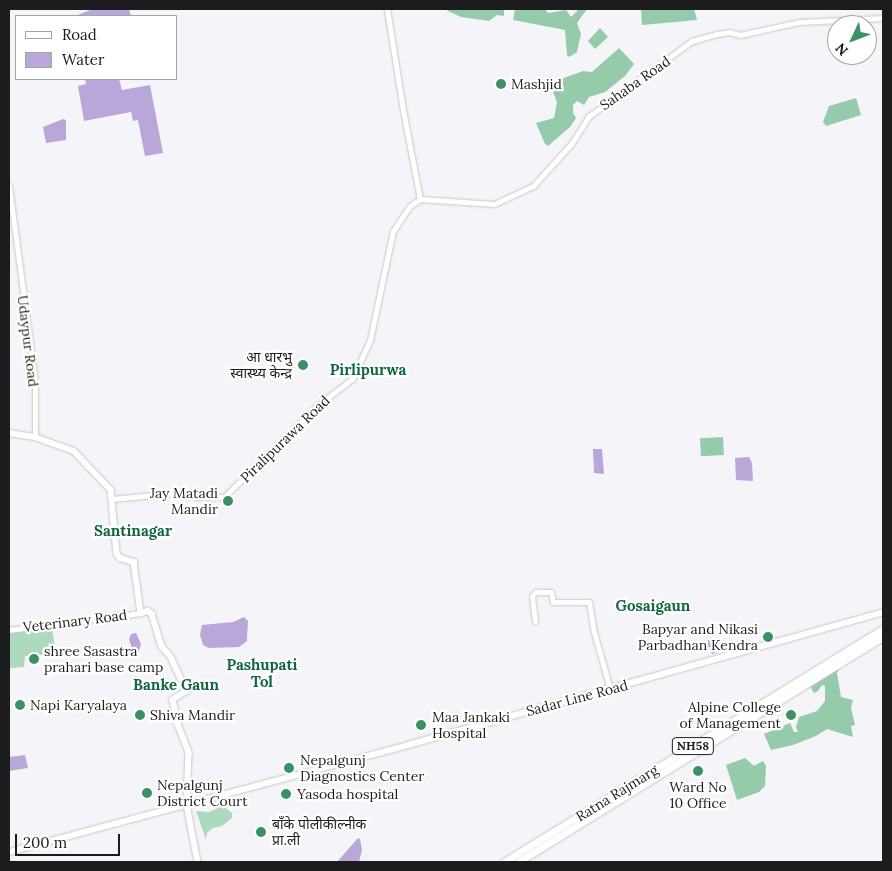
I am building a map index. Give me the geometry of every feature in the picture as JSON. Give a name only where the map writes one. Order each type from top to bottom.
[{"type":"highway","name":"Ratna Rajmarg","points":[[504,862],[883,629]]},
{"type":"highway","name":"Ratna Rajmarg","points":[[518,862],[883,637]]},
{"type":"main road","points":[[9,433],[36,437],[74,452],[81,457],[111,490],[117,553],[120,558],[134,562],[141,613],[148,612],[152,614],[162,646],[171,657],[187,691],[173,700],[178,724],[190,752],[186,804],[198,862]]},
{"type":"main road","name":"Sadar Line Road","points":[[9,852],[610,689],[883,612]]},
{"type":"street","points":[[387,9],[403,110],[420,199]]},
{"type":"street","name":"Sahaba Road","points":[[420,199],[494,204],[533,186],[572,143],[588,117],[692,41],[717,34],[730,32],[740,35],[776,25],[799,22],[883,18]]},
{"type":"street","name":"Udaypur Road","points":[[9,186],[35,382],[36,437]]},
{"type":"street","name":"Piralipurawa Road","points":[[112,499],[175,494],[197,497],[224,497],[318,405],[352,379],[370,340],[393,231],[410,206],[420,199]]},
{"type":"street","points":[[535,621],[532,596],[536,592],[551,592],[553,602],[589,602],[594,632],[610,689]]},
{"type":"street","name":"Veterinary Road","points":[[9,630],[141,613]]},
{"type":"green space","points":[[444,9],[504,9],[504,16],[497,15],[489,21],[461,17]]},
{"type":"green space","points":[[515,9],[545,9],[548,13],[566,10],[571,17],[579,9],[587,9],[577,23],[581,34],[577,52],[569,57],[567,55],[565,30],[513,20]]},
{"type":"green space","points":[[641,9],[694,9],[697,20],[642,25]]},
{"type":"green space","points":[[600,28],[608,37],[595,49],[588,41]]},
{"type":"green space","points":[[619,48],[634,64],[625,76],[605,92],[589,97],[584,105],[577,101],[573,105],[573,113],[576,118],[570,127],[548,146],[545,144],[536,123],[554,118],[557,102],[553,92],[562,85],[561,79],[583,71],[592,72]]},
{"type":"green space","points":[[856,98],[861,115],[826,126],[823,122],[829,106]]},
{"type":"green space","points":[[723,437],[724,455],[701,456],[700,438]]},
{"type":"green space","points":[[52,628],[56,654],[25,656],[24,667],[10,668],[9,632]]},
{"type":"green space","points":[[840,666],[837,673],[841,697],[853,700],[851,708],[855,725],[851,726],[853,737],[827,729],[816,736],[793,745],[771,750],[764,734],[790,723],[794,732],[798,732],[796,727],[799,717],[817,711],[825,701],[825,686],[822,685],[814,693],[809,684]]},
{"type":"green space","points":[[745,758],[754,766],[763,761],[766,766],[765,786],[759,792],[737,800],[726,765]]},
{"type":"green space","points":[[223,806],[232,813],[232,818],[222,826],[213,828],[207,833],[206,840],[196,811],[209,812]]},
{"type":"water","points":[[93,9],[129,9],[131,15],[78,15]]},
{"type":"water","points":[[85,80],[119,80],[122,90],[150,85],[163,153],[145,156],[138,120],[133,121],[131,112],[84,121],[78,86],[86,84]]},
{"type":"water","points":[[63,119],[66,120],[66,140],[46,143],[43,127]]},
{"type":"water","points":[[593,449],[602,449],[604,474],[594,473]]},
{"type":"water","points":[[749,457],[752,463],[753,481],[736,480],[735,458]]},
{"type":"water","points":[[244,617],[248,621],[247,641],[239,647],[209,648],[203,645],[200,635],[202,625],[233,622]]},
{"type":"water","points":[[136,633],[141,644],[139,651],[128,653],[132,649],[129,639],[131,634]]},
{"type":"water","points":[[708,640],[720,640],[724,650],[712,654],[708,647]]},
{"type":"water","points":[[25,755],[28,768],[9,771],[9,757]]},
{"type":"water","points":[[358,838],[360,839],[362,850],[359,862],[337,862]]},
{"type":"place","name":"Mashjid","points":[[501,84]]},
{"type":"place","name":"आ धारभु स्वास्थ्य केन्द्र","points":[[303,365]]},
{"type":"place","name":"Jay Matadi Mandir","points":[[228,501]]},
{"type":"place","name":"Bapyar and Nikasi Parbadhan Kendra","points":[[768,637]]},
{"type":"place","name":"shree Sasastra prahari base camp","points":[[34,659]]},
{"type":"place","name":"Napi Karyalaya","points":[[20,705]]},
{"type":"place","name":"Shiva Mandir","points":[[140,715]]},
{"type":"place","name":"Alpine College of Management","points":[[791,715]]},
{"type":"place","name":"Maa Jankaki Hospital","points":[[421,725]]},
{"type":"place","name":"Nepalgunj Diagnostics Center","points":[[289,768]]},
{"type":"place","name":"Ward No 10 Office","points":[[698,771]]},
{"type":"place","name":"Nepalgunj District Court","points":[[147,793]]},
{"type":"place","name":"Yasoda hospital","points":[[286,794]]},
{"type":"place","name":"बाँके पोलीकील्नीक प्रा.ली","points":[[261,832]]},
{"type":"district","name":"Pirlipurwa","points":[[368,370]]},
{"type":"district","name":"Santinagar","points":[[133,531]]},
{"type":"district","name":"Gosaigaun","points":[[653,606]]},
{"type":"district","name":"Pashupati Tol","points":[[262,672]]},
{"type":"district","name":"Banke Gaun","points":[[176,685]]}]
